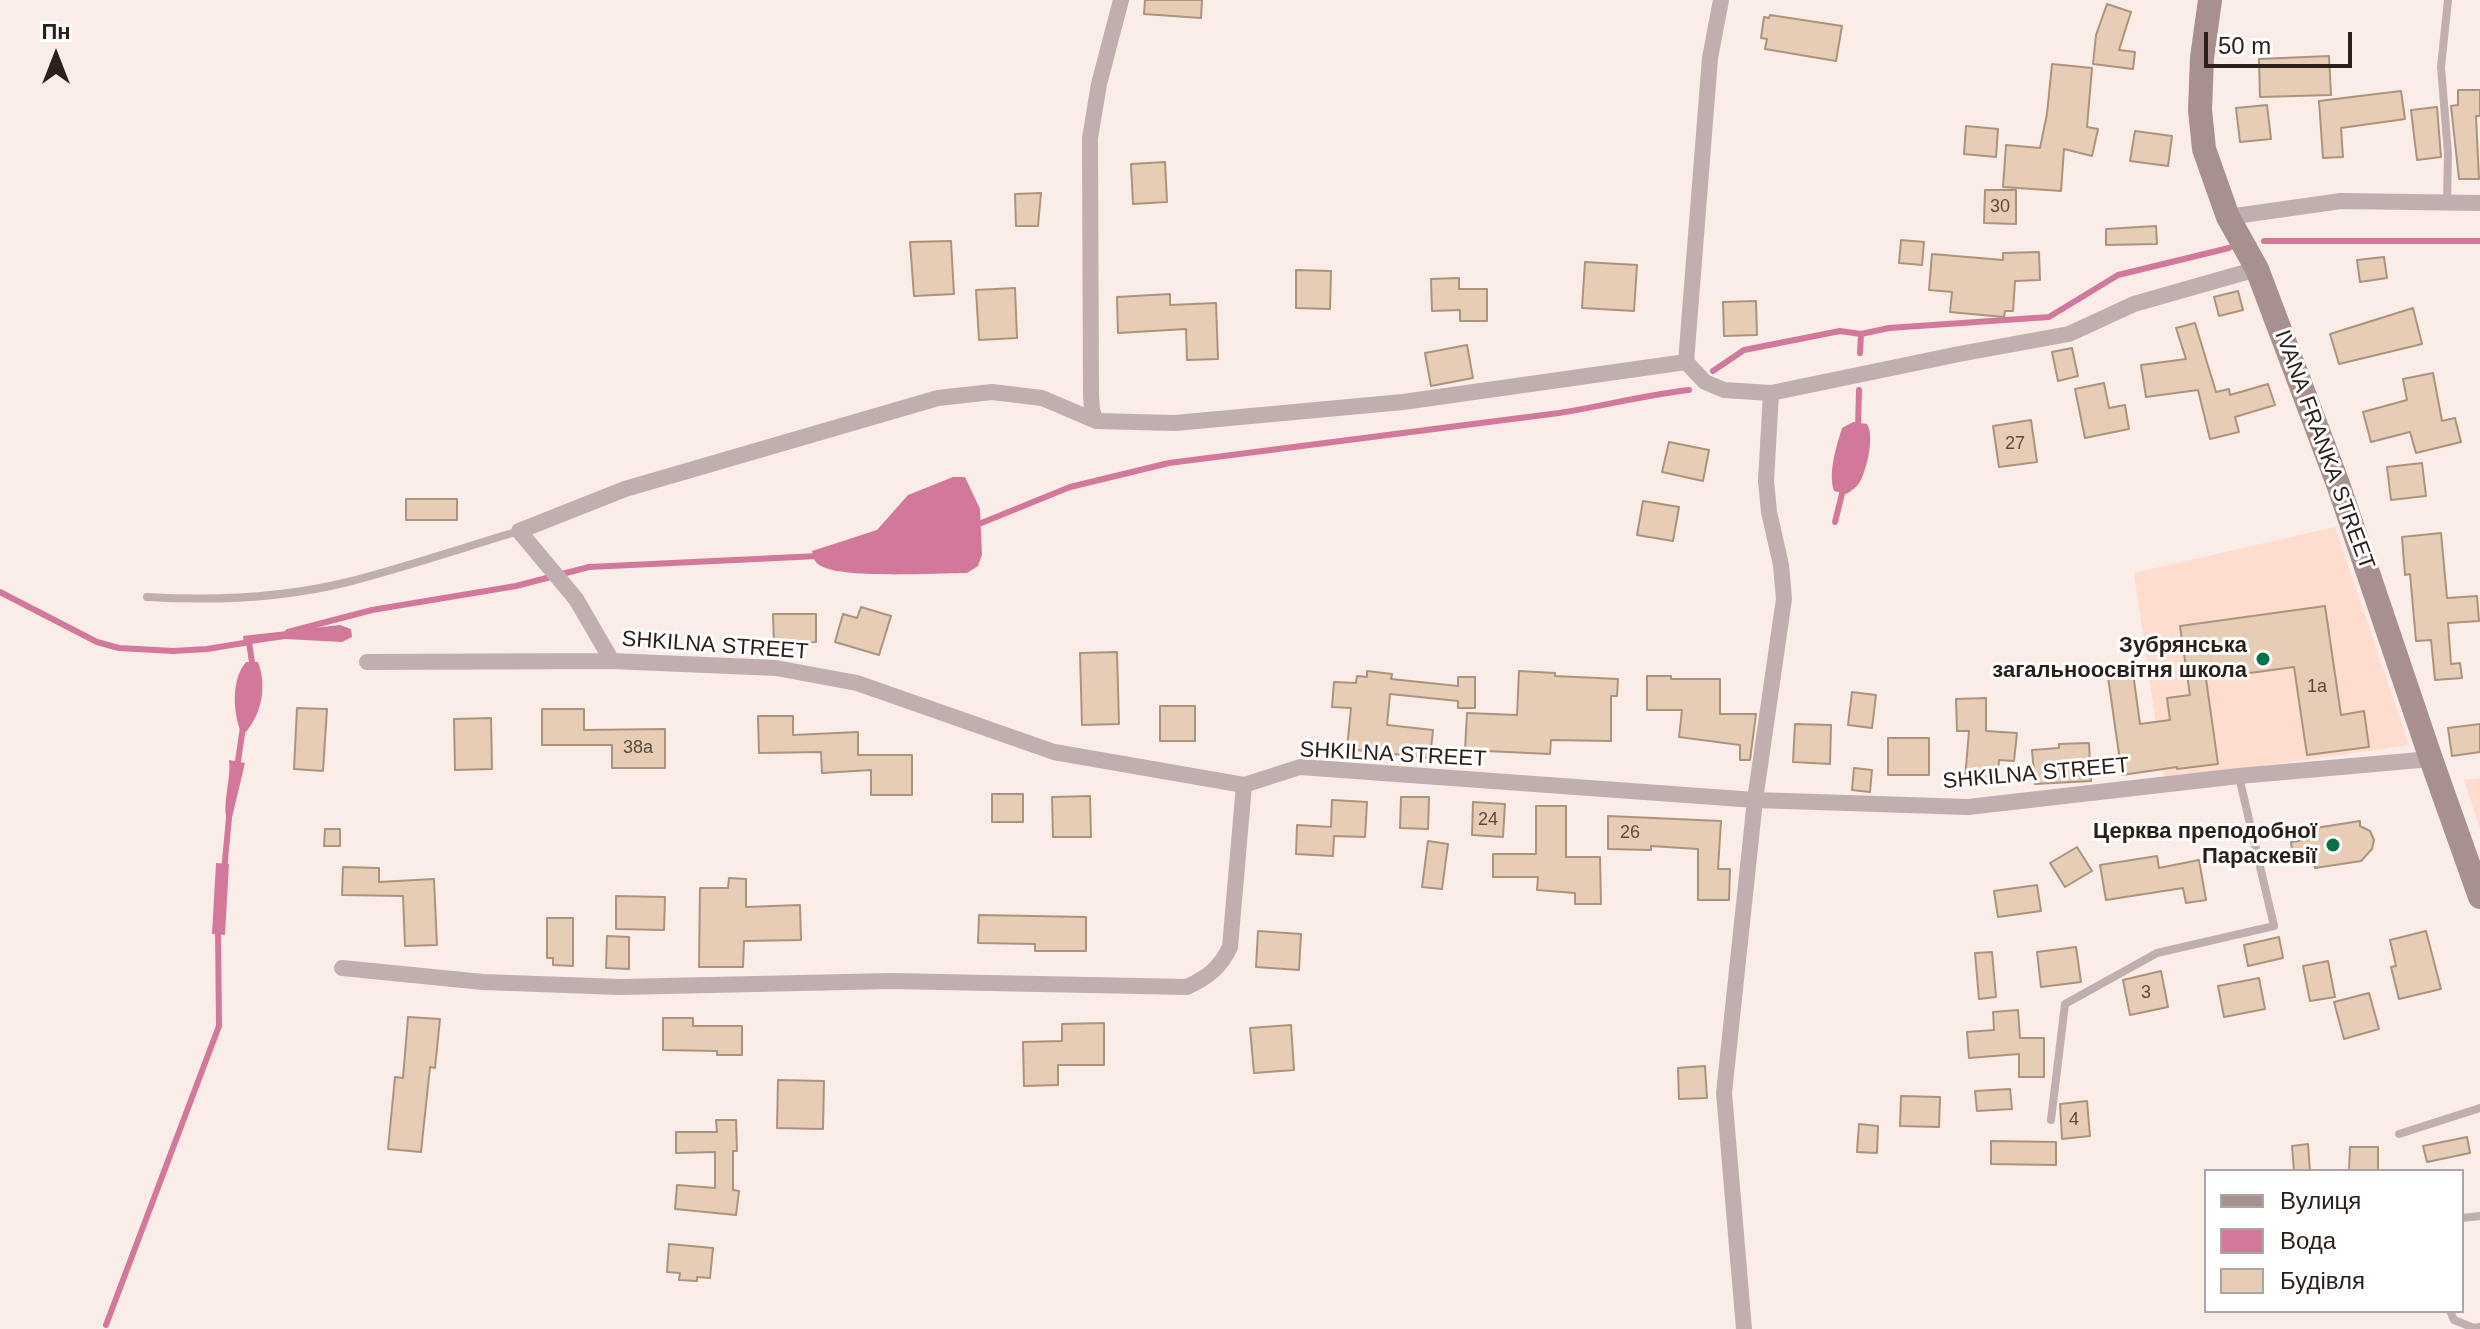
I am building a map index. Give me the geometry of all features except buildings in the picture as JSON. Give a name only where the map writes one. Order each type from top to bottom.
[{"type":"main road","name":"IVANA FRANKA STREET","points":[[2210,0],[2202,58],[2200,110],[2204,149],[2228,217],[2257,269],[2356,532],[2480,897]]},
{"type":"street","points":[[1096,421],[1091,395],[1090,138],[1099,84],[1121,0]]},
{"type":"street","points":[[1721,0],[1710,58],[1686,362],[1705,382],[1724,390],[1771,393],[2069,334],[2134,304],[2257,269]]},
{"type":"street","points":[[2228,217],[2341,201],[2480,203]]},
{"type":"street","points":[[612,661],[576,599],[519,531],[625,489],[938,398],[992,392],[1042,398],[1096,421],[1175,423],[1403,402],[1686,362]]},
{"type":"street","points":[[1744,1329],[1724,1093],[1755,800],[1784,599],[1766,481],[1771,393]]},
{"type":"street","name":"SHKILNA STREET","points":[[367,662],[612,661],[776,668],[857,683],[1054,752],[1244,785],[1300,767],[1755,800],[1968,807],[2239,776],[2431,759]]},
{"type":"street","points":[[342,968],[483,982],[620,987],[891,981],[1187,987],[1215,970],[1230,947],[1244,785]]},
{"type":"lane","points":[[2447,202],[2448,153],[2441,67],[2448,0]]},
{"type":"lane","points":[[147,597],[193,600],[258,596],[346,582],[519,531]]},
{"type":"lane","points":[[2051,1120],[2065,1004],[2157,953],[2274,926],[2239,776]]},
{"type":"lane","points":[[2399,1134],[2480,1108]]},
{"type":"lane","points":[[2451,1313],[2454,1320],[2474,1328],[2480,1327]]},
{"type":"shaded area","name":"Зубрянська загальноосвітня школа","points":[[2335,527],[2409,745],[2164,780],[2134,573]]},
{"type":"shaded area","points":[[2480,778],[2480,828],[2464,780]]},
{"type":"water","points":[[1853,422],[1867,424],[1870,449],[1860,481],[1846,494],[1834,491],[1832,468],[1842,428]]},
{"type":"water","points":[[953,477],[965,477],[980,509],[982,555],[978,566],[967,573],[849,573],[821,566],[815,560],[812,551],[877,530],[908,495]]},
{"type":"water","points":[[340,625],[351,629],[352,637],[342,642],[285,639],[244,645],[243,636]]},
{"type":"water","points":[[246,662],[258,662],[262,690],[256,716],[246,732],[241,732],[235,696],[238,677]]},
{"type":"water","points":[[229,760],[245,763],[230,826],[226,812]]},
{"type":"water","points":[[216,863],[229,864],[225,935],[212,934]]},
{"type":"waterway","points":[[2264,241],[2480,241]]},
{"type":"waterway","points":[[1713,371],[1744,350],[1840,331],[1861,334],[1889,328],[2049,317],[2118,275],[2229,248]]},
{"type":"waterway","points":[[1860,353],[1861,334]]},
{"type":"waterway","points":[[974,526],[1070,487],[1169,463],[1559,413],[1689,390]]},
{"type":"waterway","points":[[1858,429],[1859,390]]},
{"type":"waterway","points":[[1835,522],[1844,486]]},
{"type":"waterway","points":[[288,632],[372,610],[516,586],[589,567],[818,556]]},
{"type":"waterway","points":[[0,592],[97,642],[119,648],[173,651],[250,642]]},
{"type":"waterway","points":[[249,642],[253,669]]},
{"type":"waterway","points":[[237,768],[243,727]]},
{"type":"waterway","points":[[224,871],[229,818]]},
{"type":"waterway","points":[[106,1325],[219,1026],[218,930]]},
{"type":"place","name":"Зубрянська загальноосвітня школа","points":[[2263,659]]},
{"type":"place","name":"Церква преподобної Параскевії","points":[[2333,845]]}]
